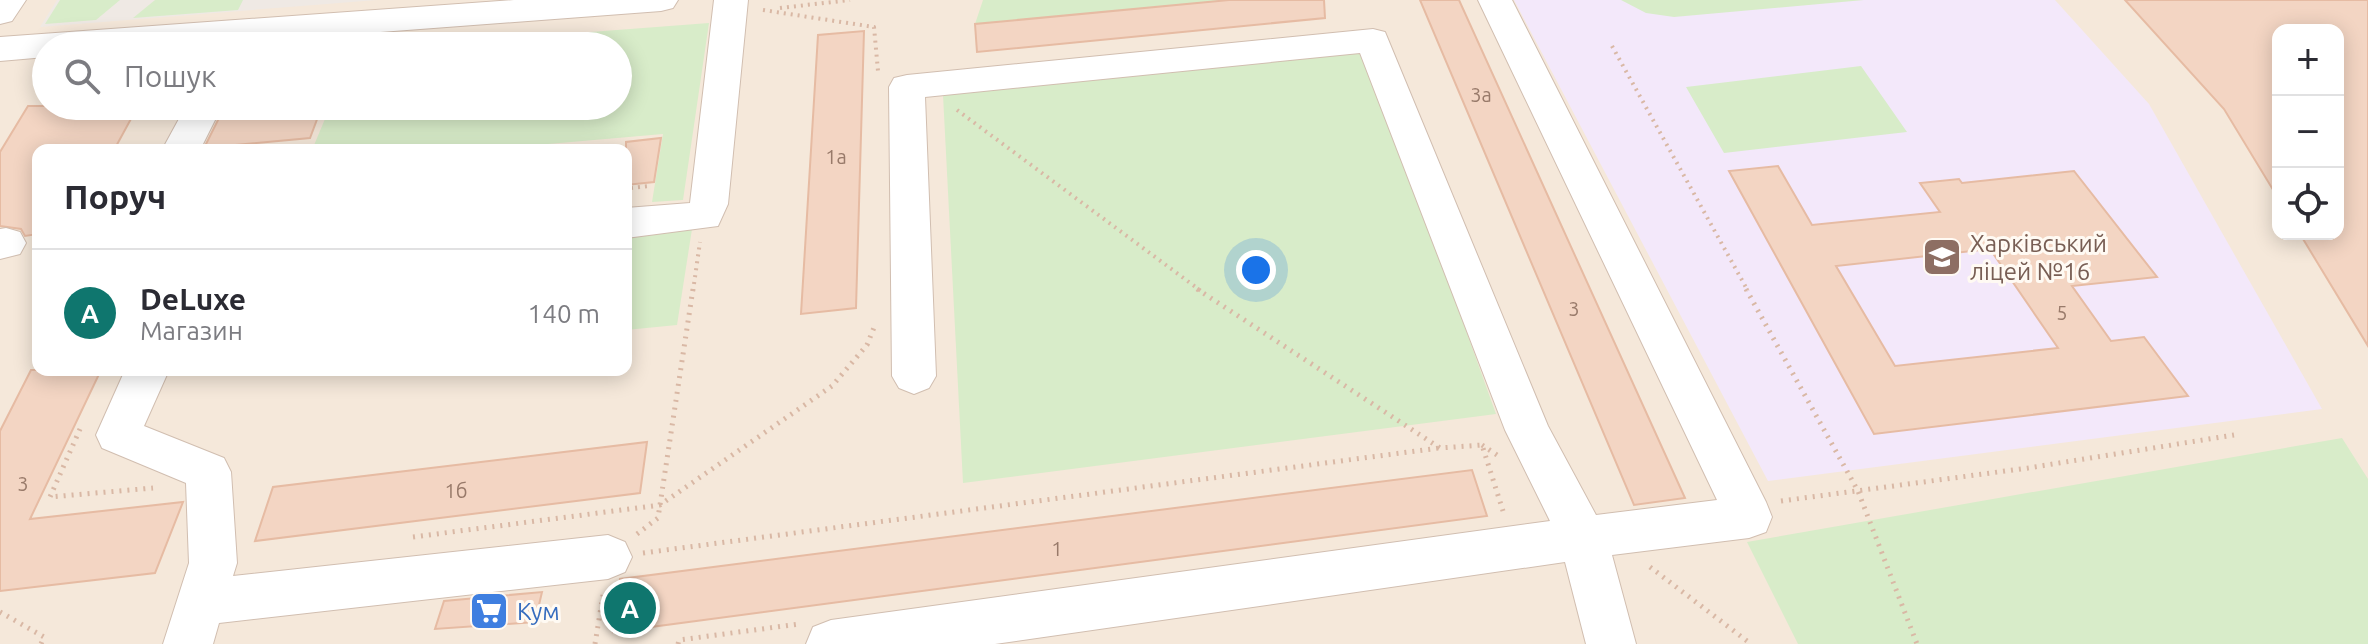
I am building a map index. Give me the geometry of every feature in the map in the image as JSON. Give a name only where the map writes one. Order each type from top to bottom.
[{"type":"street","points":[[0,13],[9,0]]},
{"type":"street","points":[[289,32],[511,5],[661,0]]},
{"type":"street","points":[[632,222],[704,216],[709,204],[731,0]]},
{"type":"street","points":[[816,634],[1749,517],[1495,0]]},
{"type":"street","points":[[914,376],[907,87],[1373,40],[1527,430],[1583,538],[1611,644]]},
{"type":"street","points":[[0,49],[32,48]]},
{"type":"street","points":[[184,144],[197,120]]},
{"type":"street","points":[[144,376],[118,435],[208,472],[213,563],[195,623],[608,557]]},
{"type":"path","points":[[771,9],[850,0]]},
{"type":"path","points":[[1612,46],[1858,491],[1917,644]]},
{"type":"path","points":[[925,86],[1191,285],[1440,448]]},
{"type":"path","points":[[632,188],[650,186]]},
{"type":"path","points":[[595,644],[608,557],[658,518],[704,216]]},
{"type":"path","points":[[398,539],[660,505],[832,386],[867,345],[879,314]]},
{"type":"path","points":[[81,426],[50,497],[161,487]]},
{"type":"path","points":[[1777,502],[2234,435]]},
{"type":"path","points":[[608,557],[1482,445],[1504,514]]},
{"type":"path","points":[[0,612],[44,637],[41,644]]},
{"type":"path","points":[[678,644],[679,640],[816,634]]},
{"type":"shaded area","points":[[0,0],[2368,0],[2368,644],[0,644]]},
{"type":"shaded area","points":[[57,0],[377,0],[40,27]]},
{"type":"shaded area","name":"Харківський ліцей №16","points":[[1514,0],[2055,0],[2149,104],[2322,409],[1768,481]]},
{"type":"green space","points":[[60,0],[120,0],[96,20],[45,24]]},
{"type":"green space","points":[[155,0],[243,0],[238,10],[133,18]]},
{"type":"green space","points":[[983,0],[1229,0],[975,24]]},
{"type":"green space","points":[[1621,0],[1864,0],[1674,17],[1646,13]]},
{"type":"green space","points":[[709,23],[683,200],[652,202],[663,134],[549,144],[315,144],[325,120],[632,120],[632,32],[591,32]]},
{"type":"green space","points":[[1366,52],[1496,414],[963,483],[943,95]]},
{"type":"green space","points":[[1861,66],[1907,132],[1724,153],[1686,87]]},
{"type":"green space","points":[[692,229],[677,325],[632,329],[632,234]]},
{"type":"green space","points":[[2342,438],[2368,479],[2368,644],[1798,644],[1747,542]]},
{"type":"building","points":[[1229,0],[1324,0],[1325,18],[977,52],[975,24]]},
{"type":"building","points":[[1420,0],[1459,0],[1685,498],[1634,505]]},
{"type":"building","points":[[2125,0],[2368,0],[2368,346],[2304,240],[2344,240],[2344,24],[2272,24],[2272,188],[2224,109]]},
{"type":"building","points":[[864,31],[856,308],[801,314],[818,35]]},
{"type":"building","points":[[28,106],[32,106],[32,120],[130,120],[117,144],[32,144],[32,235],[25,236],[21,229],[0,226],[0,152]]},
{"type":"building","points":[[218,120],[317,120],[310,138],[206,144]]},
{"type":"building","points":[[661,138],[654,182],[632,184],[632,144],[626,142]]},
{"type":"building","points":[[1778,166],[1812,225],[1940,212],[1920,183],[1959,179],[1962,183],[2074,171],[2157,277],[2072,286],[2111,341],[2144,337],[2188,396],[1874,434],[1729,171]],"holes":[[[1990,249],[2058,348],[1895,366],[1836,266]]]},
{"type":"building","points":[[31,370],[32,376],[98,376],[30,519],[183,502],[155,573],[0,591],[0,431]]},
{"type":"building","points":[[647,442],[640,493],[255,541],[273,487]]},
{"type":"building","points":[[1472,470],[1487,516],[613,632],[620,579]]},
{"type":"building","name":"Кум","points":[[542,592],[535,622],[435,629],[444,601]]},
{"type":"place","name":"Харківський ліцей №16","points":[[1942,257]]},
{"type":"place","name":"DeLuxe","points":[[630,608]]},
{"type":"place","name":"Кум","points":[[489,611]]}]
